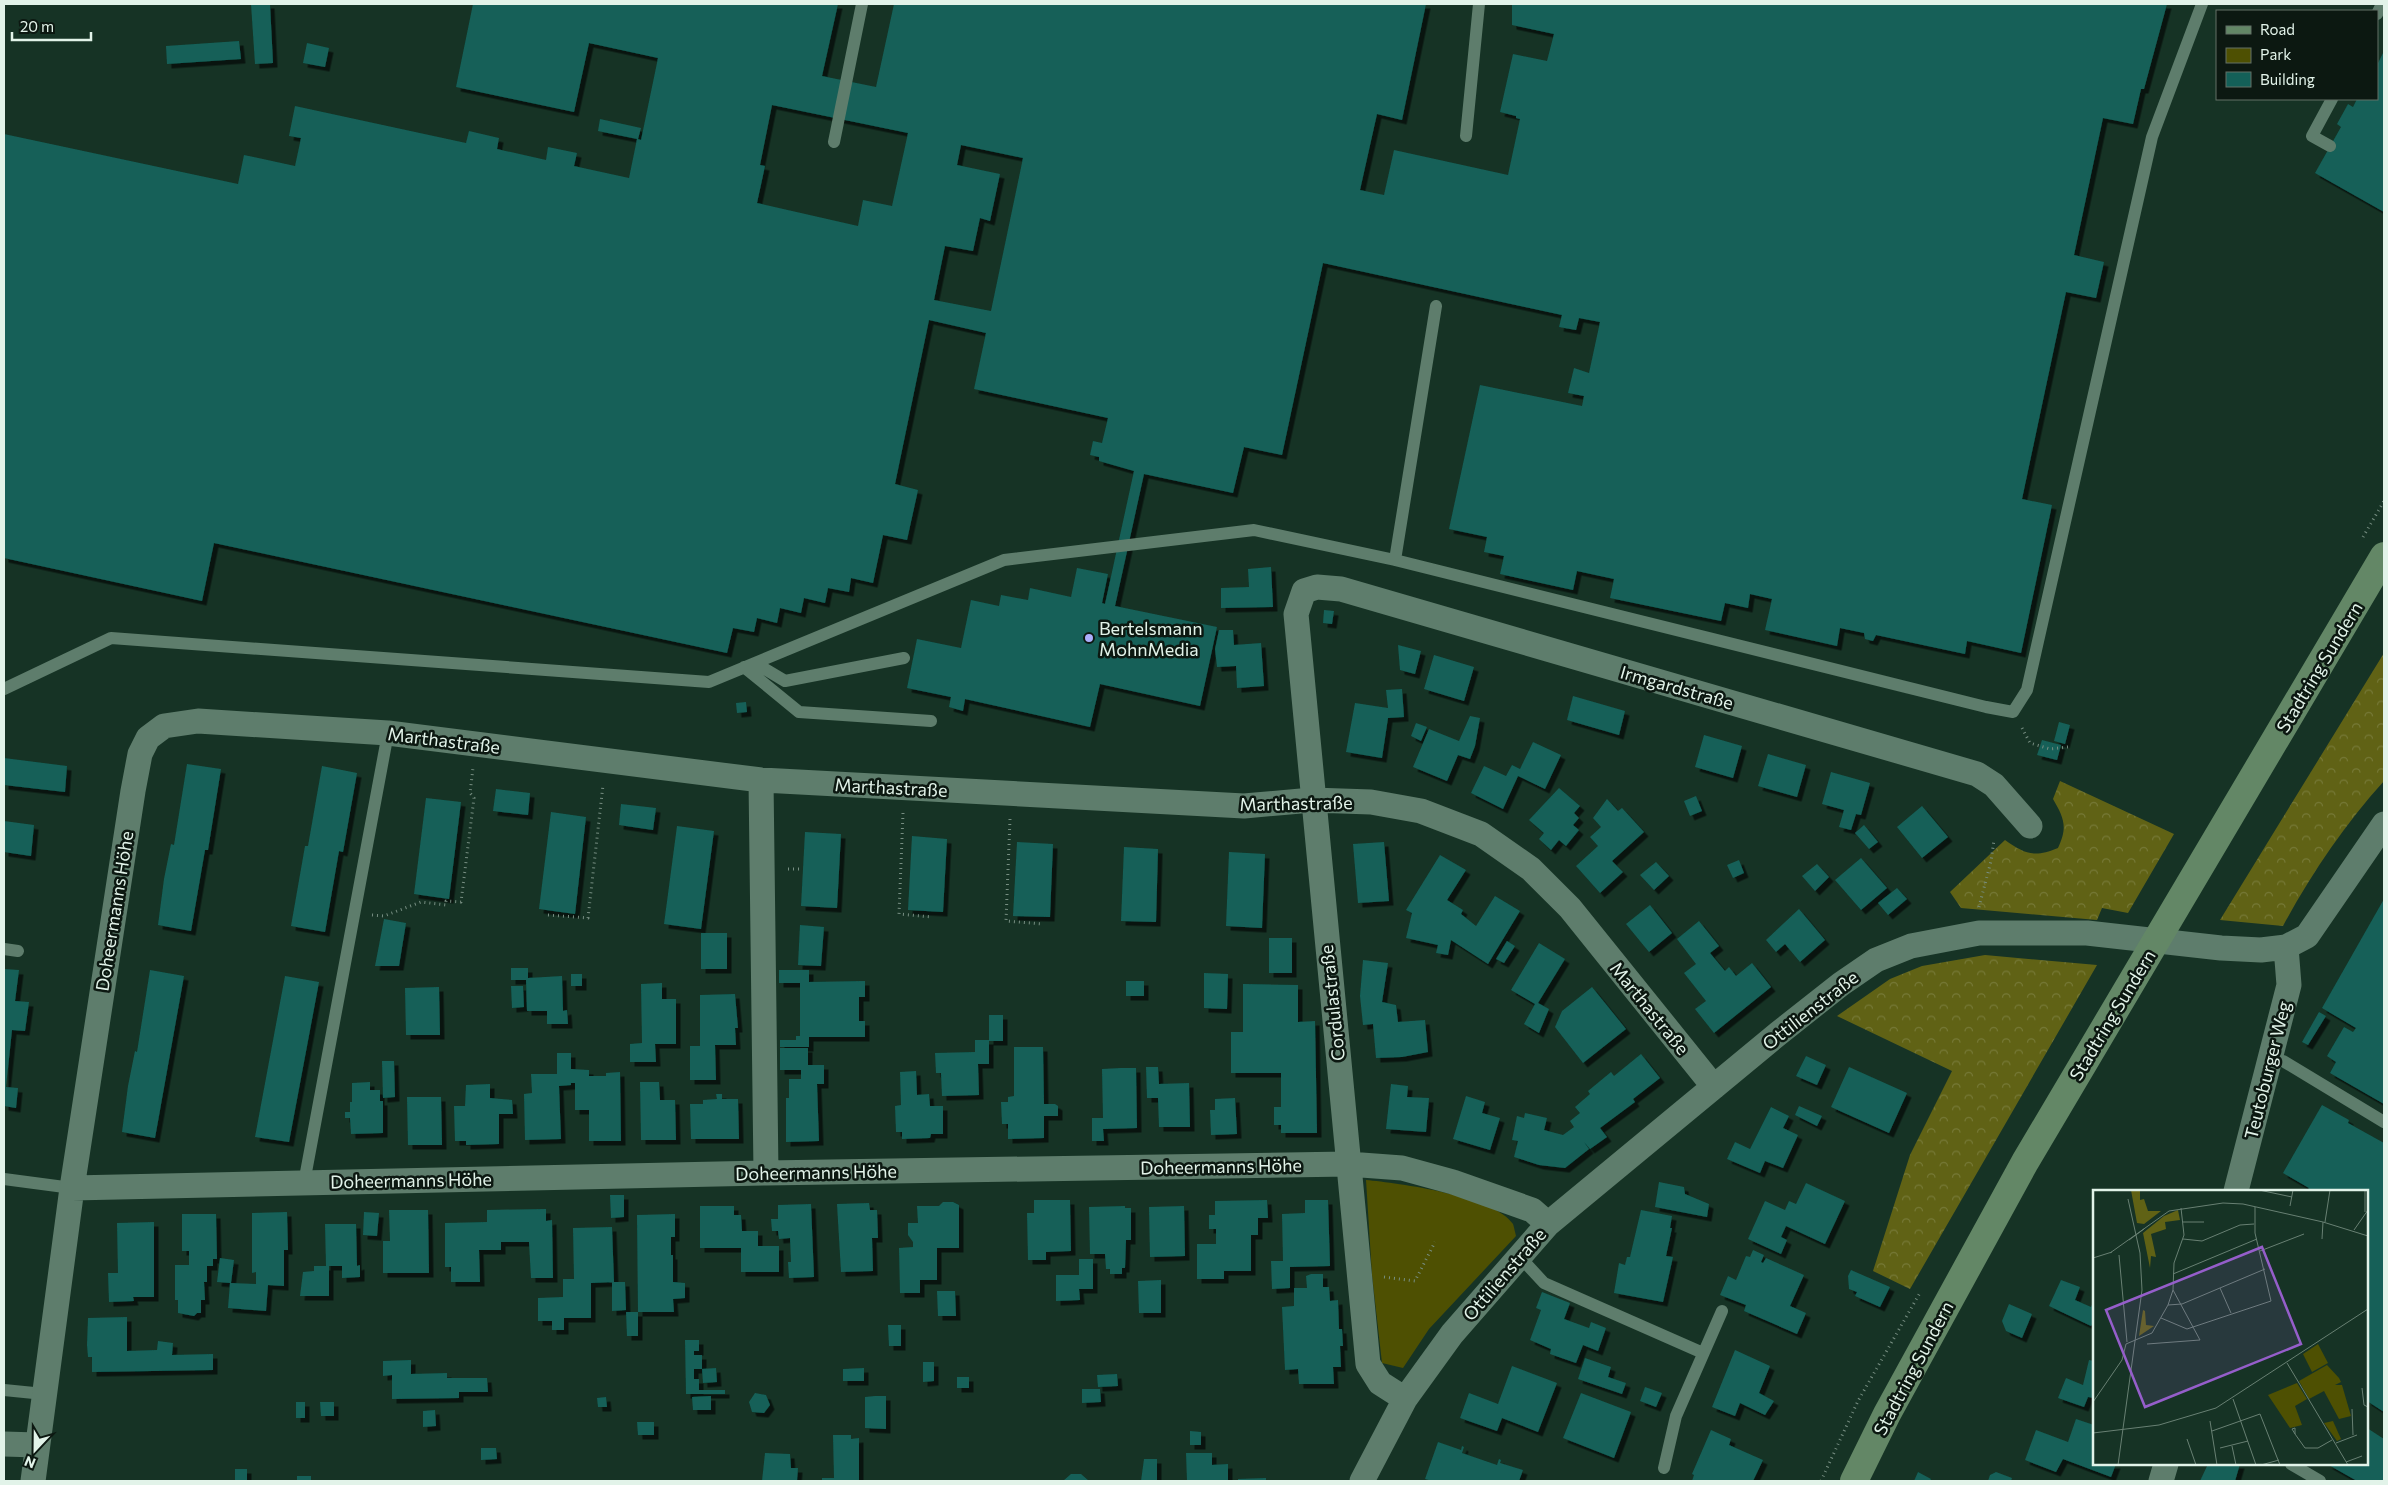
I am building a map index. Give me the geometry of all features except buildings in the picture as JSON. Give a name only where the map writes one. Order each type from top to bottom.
[{"type":"main road","name":"Stadtring Sundern","points":[[1854,1481],[1887,1414],[2025,1162],[2384,556]]},
{"type":"street","name":"Irmgardstraße","points":[[1304,591],[1317,587],[1340,589],[1977,774],[1994,785],[2030,826]]},
{"type":"street","name":"Cordulastraße","points":[[1304,591],[1296,614],[1312,800],[1368,1364],[1380,1383],[1405,1399]]},
{"type":"street","name":"Marthastraße","points":[[140,754],[148,738],[164,726],[198,721],[388,733],[760,780],[1244,806],[1312,800],[1371,802],[1421,811],[1481,834],[1531,869],[1570,908],[1714,1087]]},
{"type":"street","name":"Doheermanns Höhe","points":[[34,1481],[37,1444],[72,1188],[140,754]]},
{"type":"street","points":[[760,780],[766,1173]]},
{"type":"street","name":"Ottilienstraße","points":[[1362,1481],[1405,1399],[1452,1334],[1548,1224],[1841,984],[1876,960],[1911,946],[1979,933],[2087,932],[2221,948],[2261,950],[2286,947],[2307,936],[2384,824]]},
{"type":"street","name":"Teutoburger Weg","points":[[2236,1190],[2288,985],[2286,947]]},
{"type":"street","name":"Doheermanns Höhe","points":[[72,1188],[766,1173],[1348,1164],[1402,1168],[1453,1182],[1532,1210],[1548,1224]]},
{"type":"street","points":[[4,1444],[37,1444]]},
{"type":"street","points":[[2161,1481],[2166,1465]]},
{"type":"lane","points":[[834,142],[862,4]]},
{"type":"lane","points":[[1466,136],[1479,4]]},
{"type":"lane","points":[[4,689],[111,638],[709,682],[1004,560],[1254,530],[1395,560],[1986,707],[2014,712],[2027,690],[2152,138],[2202,4]]},
{"type":"lane","points":[[2330,146],[2312,136],[2331,100]]},
{"type":"lane","points":[[1395,560],[1436,306]]},
{"type":"lane","points":[[750,665],[785,681],[904,658]]},
{"type":"lane","points":[[750,665],[800,712],[931,721]]},
{"type":"lane","points":[[304,1183],[388,733]]},
{"type":"lane","points":[[4,949],[18,951]]},
{"type":"lane","points":[[2270,1058],[2283,1061],[2384,1122]]},
{"type":"lane","points":[[4,1179],[72,1188]]},
{"type":"lane","points":[[1519,1256],[1544,1283],[1703,1352]]},
{"type":"lane","points":[[1664,1468],[1676,1416],[1722,1311]]},
{"type":"lane","points":[[4,1390],[44,1394]]},
{"type":"lane","points":[[2293,1465],[2320,1481]]},
{"type":"path","points":[[2014,712],[2030,743],[2050,749],[2068,747]]},
{"type":"path","points":[[354,912],[384,916],[421,902],[446,905],[446,901],[461,902],[474,798],[470,793],[476,744]]},
{"type":"path","points":[[548,915],[588,918],[606,760]]},
{"type":"path","points":[[904,787],[899,914],[932,917]]},
{"type":"path","points":[[1011,793],[1006,921],[1043,924]]},
{"type":"path","points":[[1979,933],[1979,900],[1991,861],[1994,840]]},
{"type":"path","points":[[1359,1275],[1415,1281],[1435,1242]]},
{"type":"green space","points":[[2384,653],[2384,781],[2329,850],[2283,926],[2220,920]]},
{"type":"green space","points":[[2060,781],[2174,834],[2128,913],[2102,908],[2097,920],[1961,908],[1950,892],[2005,840],[2018,849],[2036,854],[2058,848],[2064,828],[2062,817],[2053,799]]},
{"type":"green space","points":[[1985,955],[2097,965],[1910,1289],[1873,1271],[1910,1155],[1952,1071],[1837,1016],[1890,979],[1922,966]]},
{"type":"green space","points":[[1366,1180],[1422,1188],[1487,1206],[1503,1214],[1513,1224],[1516,1236],[1429,1329],[1403,1368],[1382,1363],[1372,1275]]},
{"type":"place","name":"Bertelsmann MohnMedia","points":[[1089,638]]}]
